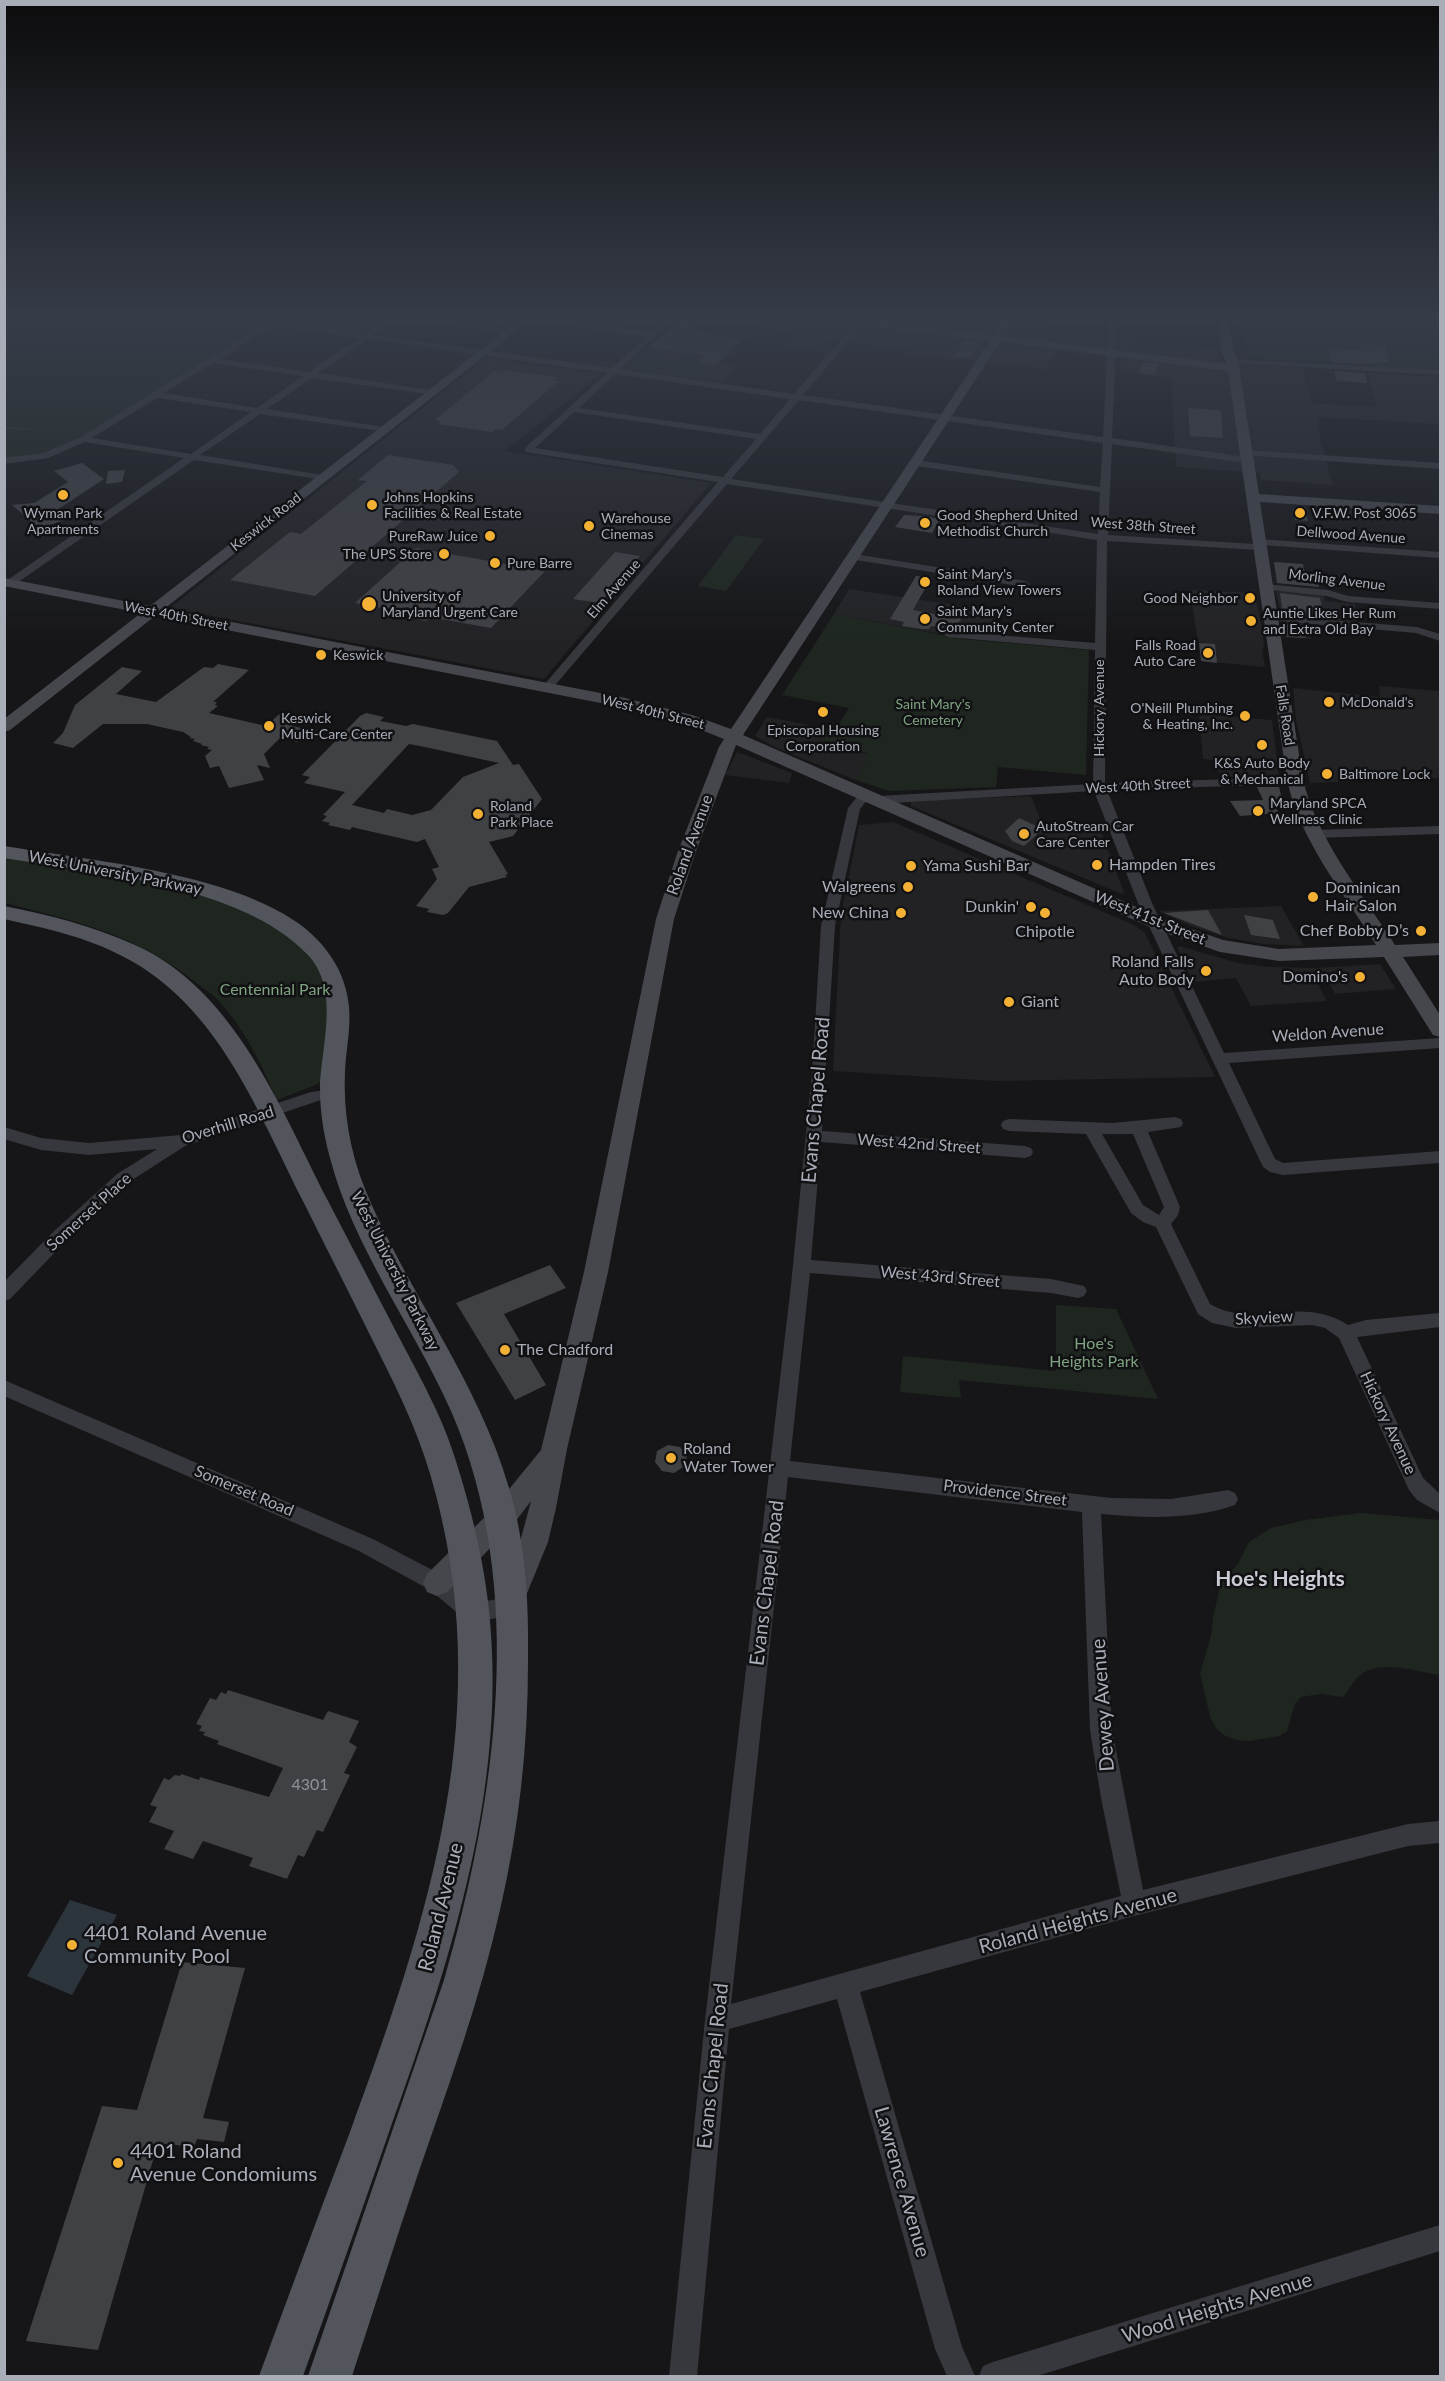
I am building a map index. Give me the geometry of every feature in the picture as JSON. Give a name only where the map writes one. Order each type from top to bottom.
[{"type":"main road","name":"West University Parkway","points":[[4,852],[117,871],[208,891],[269,916],[310,943],[321,957],[335,988],[337,1029],[333,1094],[338,1139],[352,1188],[475,1431],[493,1482],[502,1518],[513,1600]]},
{"type":"main road","points":[[4,912],[91,933],[131,951],[165,972],[197,1001],[222,1029],[270,1112],[426,1417],[444,1467],[463,1557]]},
{"type":"main road","name":"Roland Avenue","points":[[281,2376],[413,2013],[454,1859],[468,1777],[476,1684],[473,1612],[463,1557]]},
{"type":"main road","name":"Roland Avenue","points":[[330,2376],[456,2002],[481,1916],[493,1860],[505,1780],[511,1713],[513,1600]]},
{"type":"street","points":[[4,461],[39,457],[84,439],[102,428]]},
{"type":"street","points":[[7,583],[235,428]]},
{"type":"street","points":[[372,428],[384,430]]},
{"type":"street","name":"Keswick Road","points":[[4,727],[386,428]]},
{"type":"street","name":"West 38th Street","points":[[550,428],[528,450],[1102,537],[1259,545]]},
{"type":"street","points":[[700,428],[761,437]]},
{"type":"street","name":"Elm Avenue","points":[[547,688],[769,428]]},
{"type":"street","name":"Roland Avenue","points":[[513,1600],[534,1542],[543,1508],[596,1272],[665,919],[676,879],[727,747],[938,428]]},
{"type":"street","points":[[1016,428],[1246,457],[1440,466]]},
{"type":"street","name":"Hickory Avenue","points":[[1108,428],[1099,646],[1099,787],[1131,870],[1154,921],[1269,1163],[1276,1168],[1440,1157]]},
{"type":"street","name":"Falls Road","points":[[1242,428],[1295,780],[1301,806],[1315,834],[1440,1030]]},
{"type":"street","points":[[84,439],[322,478]]},
{"type":"street","points":[[916,463],[1104,490]]},
{"type":"street","points":[[1252,498],[1440,510]]},
{"type":"street","name":"Dellwood Avenue","points":[[1259,545],[1440,555]]},
{"type":"street","points":[[854,557],[1025,584]]},
{"type":"street","name":"West 40th Street","points":[[7,583],[669,713],[703,723],[871,798],[1295,780]]},
{"type":"street","name":"Morling Avenue","points":[[1265,586],[1329,593],[1347,599],[1440,606]]},
{"type":"street","points":[[1270,618],[1364,625],[1435,636]]},
{"type":"street","points":[[948,634],[1099,646]]},
{"type":"street","name":"West 41st Street","points":[[871,798],[1205,941],[1248,952],[1295,956],[1440,949]]},
{"type":"street","name":"Evans Chapel Road","points":[[683,2376],[717,2020],[802,1266],[830,914],[854,808],[871,798]]},
{"type":"street","points":[[1315,834],[1440,830]]},
{"type":"street","name":"Weldon Avenue","points":[[1218,1059],[1440,1043]]},
{"type":"street","name":"Overhill Road","points":[[4,1133],[41,1144],[89,1149],[182,1141],[317,1096],[333,1094]]},
{"type":"street","points":[[1009,1125],[1138,1130],[1176,1123]]},
{"type":"street","points":[[1092,1129],[1137,1209],[1149,1218],[1162,1223],[1172,1211],[1172,1207],[1138,1130]]},
{"type":"street","name":"West 42nd Street","points":[[814,1136],[1025,1152]]},
{"type":"street","name":"Somerset Place","points":[[4,1294],[58,1238],[132,1171],[182,1141]]},
{"type":"street","points":[[122,1146],[122,1155],[132,1171]]},
{"type":"street","name":"Skyview","points":[[1162,1223],[1204,1309],[1210,1314],[1233,1321],[1294,1316],[1313,1318],[1327,1320],[1346,1333]]},
{"type":"street","name":"West 43rd Street","points":[[802,1266],[1051,1286],[1078,1291]]},
{"type":"street","points":[[1346,1333],[1366,1327],[1440,1320]]},
{"type":"street","name":"Hickory Avenue","points":[[1346,1333],[1416,1484],[1424,1494],[1440,1505]]},
{"type":"street","name":"Somerset Road","points":[[4,1387],[366,1545],[437,1582],[473,1612]]},
{"type":"street","name":"Roland Avenue","points":[[463,1557],[502,1518],[555,1449]]},
{"type":"street","name":"Providence Street","points":[[781,1468],[1091,1503],[1166,1509],[1200,1506],[1228,1499]]},
{"type":"street","name":"Dewey Avenue","points":[[1091,1503],[1101,1730],[1112,1798],[1134,1904]]},
{"type":"street","points":[[437,1582],[463,1557]]},
{"type":"street","points":[[473,1612],[513,1600]]},
{"type":"street","name":"Roland Heights Avenue","points":[[717,2020],[846,1986],[1134,1904],[1408,1835],[1440,1832]]},
{"type":"street","name":"Lawrence Avenue","points":[[846,1986],[949,2349],[961,2376]]},
{"type":"street","name":"Wood Heights Avenue","points":[[993,2376],[1440,2238]]},
{"type":"shaded area","points":[[397,428],[534,428],[505,451],[711,483],[544,679],[170,608]]},
{"type":"shaded area","points":[[1174,428],[1320,428],[1320,439],[1333,485],[1261,480],[1260,473],[1176,467]]},
{"type":"shaded area","points":[[849,589],[994,611],[993,636],[947,632],[945,635],[834,614]]},
{"type":"shaded area","points":[[1190,590],[1255,593],[1262,629],[1284,630],[1283,622],[1308,624],[1311,639],[1263,636],[1264,648],[1262,649],[1265,667],[1201,661],[1199,643],[1204,643],[1198,642]]},
{"type":"shaded area","points":[[1276,590],[1324,595],[1325,601],[1355,604],[1357,622],[1281,615]]},
{"type":"shaded area","points":[[1379,686],[1440,691],[1440,778],[1310,783],[1296,720],[1293,688],[1380,697]]},
{"type":"shaded area","points":[[1199,714],[1272,720],[1279,775],[1222,777],[1213,760],[1203,759]]},
{"type":"shaded area","points":[[767,717],[829,729],[820,744],[869,754],[856,780],[774,747],[755,736]]},
{"type":"shaded area","points":[[737,752],[792,773],[789,783],[725,775]]},
{"type":"shaded area","points":[[1031,796],[1046,833],[1101,831],[1124,893],[911,806],[911,802],[932,800]]},
{"type":"shaded area","points":[[893,822],[1134,925],[1145,933],[1215,1077],[996,1081],[833,1071],[841,915],[859,825]]},
{"type":"shaded area","points":[[1281,906],[1304,946],[1264,944],[1229,938],[1191,926],[1159,911]]},
{"type":"shaded area","points":[[1180,946],[1238,963],[1269,967],[1317,968],[1380,964],[1396,989],[1335,994],[1329,983],[1318,984],[1327,1001],[1251,1006],[1236,978],[1193,982],[1177,948]]},
{"type":"shaded area","name":"4401 Roland Avenue Community Pool","points":[[70,1900],[117,1915],[72,1995],[27,1976]]},
{"type":"green space","points":[[5,428],[98,428],[41,454],[5,459]]},
{"type":"green space","points":[[736,535],[764,539],[726,591],[698,586]]},
{"type":"green space","name":"Saint Mary's Cemetery","points":[[834,614],[962,639],[1089,650],[1086,775],[998,767],[996,787],[889,791],[856,780],[868,753],[820,744],[832,723],[839,724],[849,708],[782,695]]},
{"type":"green space","name":"Centennial Park","points":[[4,856],[115,874],[181,888],[233,904],[277,924],[315,955],[330,992],[326,1075],[318,1084],[277,1100],[243,1034],[216,998],[168,963],[124,939],[79,923],[5,903]]},
{"type":"green space","name":"Hoe's Heights Park","points":[[1056,1305],[1116,1309],[1158,1399],[959,1380],[961,1398],[900,1392],[903,1356],[1056,1371]]},
{"type":"green space","points":[[1360,1513],[1440,1520],[1440,1675],[1397,1668],[1375,1668],[1357,1678],[1343,1697],[1321,1694],[1301,1697],[1295,1704],[1287,1731],[1280,1736],[1249,1741],[1225,1736],[1216,1728],[1210,1717],[1200,1673],[1211,1636],[1221,1583],[1238,1564],[1249,1542],[1271,1528],[1305,1520]]},
{"type":"building","points":[[466,428],[504,428],[495,429],[492,432]]},
{"type":"building","points":[[1189,428],[1222,428],[1223,438],[1190,436]]},
{"type":"building","points":[[388,455],[453,465],[459,472],[315,596],[230,580],[290,532],[301,534],[367,481],[358,480]]},
{"type":"building","name":"Wyman Park Apartments","points":[[82,463],[104,479],[57,510],[69,519],[39,528],[12,505],[34,503],[68,482],[54,471]]},
{"type":"building","points":[[125,470],[122,482],[106,484],[108,471]]},
{"type":"building","name":"V.F.W. Post 3065","points":[[1305,507],[1308,521],[1295,520],[1293,509]]},
{"type":"building","name":"Good Shepherd United Methodist Church","points":[[904,515],[940,519],[932,533],[895,527]]},
{"type":"building","points":[[416,548],[545,571],[491,628],[435,618],[425,621],[409,618],[412,616],[407,615],[409,613],[355,603]]},
{"type":"building","points":[[615,552],[640,556],[600,603],[573,599]]},
{"type":"building","points":[[1274,562],[1303,564],[1306,580],[1318,581],[1319,587],[1277,583]]},
{"type":"building","name":"Saint Mary's Community Center","points":[[916,576],[931,578],[913,610],[944,616],[948,609],[965,612],[955,629],[931,626],[929,629],[922,629],[902,626],[904,622],[890,619]]},
{"type":"building","points":[[1280,593],[1320,598],[1323,612],[1314,612],[1312,616],[1283,614]]},
{"type":"building","points":[[1285,624],[1309,626],[1305,638],[1287,637]]},
{"type":"building","name":"Falls Road Auto Care","points":[[1199,643],[1215,644],[1217,663],[1201,661]]},
{"type":"building","name":"Keswick Multi-Care Center","points":[[218,664],[249,670],[213,702],[217,702],[215,705],[218,706],[209,713],[266,726],[282,712],[302,717],[292,726],[310,730],[298,742],[280,738],[264,754],[270,768],[257,765],[264,780],[229,788],[219,766],[210,768],[205,756],[212,750],[207,749],[209,747],[193,741],[195,739],[189,738],[191,737],[183,732],[147,724],[103,724],[73,748],[53,743],[63,733],[75,705],[122,667],[142,671],[116,694],[156,702],[204,667],[213,668]]},
{"type":"building","name":"Roland Park Place","points":[[366,713],[384,717],[380,721],[406,726],[413,724],[497,741],[513,765],[519,764],[542,799],[513,836],[489,842],[508,874],[505,875],[507,877],[469,887],[448,913],[443,915],[427,912],[429,909],[416,906],[437,879],[432,869],[439,867],[425,839],[417,842],[352,827],[350,830],[328,825],[330,823],[322,821],[327,816],[323,815],[345,792],[304,783],[310,777],[302,775],[360,716]],"holes":[[[409,744],[499,763],[463,777],[431,810],[412,815],[387,809],[384,813],[352,805]]]},
{"type":"building","points":[[1257,787],[1279,787],[1283,803],[1273,804],[1279,813],[1240,816],[1230,801],[1263,800]]},
{"type":"building","name":"AutoStream Car Care Center","points":[[1019,818],[1043,829],[1024,846],[1012,841],[1005,831]]},
{"type":"building","points":[[1208,910],[1222,935],[1164,913]]},
{"type":"building","points":[[1244,915],[1273,920],[1280,939],[1251,935]]},
{"type":"building","name":"The Chadford","points":[[550,1265],[566,1288],[504,1314],[546,1385],[515,1400],[456,1303]]},
{"type":"building","name":"Roland Water Tower","points":[[668,1445],[680,1447],[687,1455],[685,1466],[674,1473],[662,1471],[655,1462],[657,1451]]},
{"type":"building","points":[[228,1690],[323,1720],[328,1711],[359,1721],[349,1742],[357,1747],[344,1773],[350,1775],[323,1832],[317,1830],[304,1857],[298,1855],[287,1879],[249,1866],[253,1858],[203,1841],[193,1859],[164,1849],[174,1831],[149,1822],[157,1807],[150,1805],[164,1778],[169,1780],[175,1775],[180,1776],[181,1774],[199,1780],[200,1777],[269,1797],[283,1768],[217,1744],[219,1741],[203,1735],[205,1732],[199,1731],[202,1726],[196,1724],[210,1698],[216,1700],[221,1692],[226,1694]]},
{"type":"building","name":"4401 Roland Avenue Condomiums","points":[[182,1962],[245,1968],[203,2118],[229,2122],[224,2142],[197,2139],[194,2147],[158,2143],[98,2350],[26,2341],[102,2106],[137,2110]]},
{"type":"waterway","points":[[7,428],[29,429]]},
{"type":"place","name":"Wyman Park Apartments","points":[[63,495]]},
{"type":"place","name":"Johns Hopkins Facilities & Real Estate","points":[[372,505]]},
{"type":"place","name":"V.F.W. Post 3065","points":[[1300,513]]},
{"type":"place","name":"Good Shepherd United Methodist Church","points":[[925,523]]},
{"type":"place","name":"Warehouse Cinemas","points":[[589,526]]},
{"type":"place","name":"PureRaw Juice","points":[[490,536]]},
{"type":"place","name":"The UPS Store","points":[[444,554]]},
{"type":"place","name":"Pure Barre","points":[[495,563]]},
{"type":"place","name":"Saint Mary's Roland View Towers","points":[[925,582]]},
{"type":"place","name":"Good Neighbor","points":[[1250,598]]},
{"type":"place","name":"University of Maryland Urgent Care","points":[[369,604]]},
{"type":"place","name":"Saint Mary's Community Center","points":[[925,619]]},
{"type":"place","name":"Auntie Likes Her Rum and Extra Old Bay","points":[[1251,621]]},
{"type":"place","name":"Falls Road Auto Care","points":[[1208,653]]},
{"type":"place","name":"Keswick","points":[[321,655]]},
{"type":"place","name":"McDonald's","points":[[1329,702]]},
{"type":"place","name":"Episcopal Housing Corporation","points":[[823,712]]},
{"type":"place","name":"O'Neill Plumbing & Heating, Inc.","points":[[1245,716]]},
{"type":"place","name":"Keswick Multi-Care Center","points":[[269,726]]},
{"type":"place","name":"K&S Auto Body & Mechanical","points":[[1262,745]]},
{"type":"place","name":"Baltimore Lock","points":[[1327,774]]},
{"type":"place","name":"Maryland SPCA Wellness Clinic","points":[[1258,811]]},
{"type":"place","name":"Roland Park Place","points":[[478,814]]},
{"type":"place","name":"AutoStream Car Care Center","points":[[1024,834]]},
{"type":"place","name":"Hampden Tires","points":[[1097,865]]},
{"type":"place","name":"Yama Sushi Bar","points":[[911,866]]},
{"type":"place","name":"Walgreens","points":[[908,887]]},
{"type":"place","name":"Dominican Hair Salon","points":[[1313,897]]},
{"type":"place","name":"Dunkin'","points":[[1031,907]]},
{"type":"place","name":"New China","points":[[901,913]]},
{"type":"place","name":"Chipotle","points":[[1045,913]]},
{"type":"place","name":"Chef Bobby D’s","points":[[1421,931]]},
{"type":"place","name":"Roland Falls Auto Body","points":[[1206,971]]},
{"type":"place","name":"Domino's","points":[[1360,977]]},
{"type":"place","name":"Giant","points":[[1009,1002]]},
{"type":"place","name":"The Chadford","points":[[505,1350]]},
{"type":"place","name":"Roland Water Tower","points":[[671,1458]]},
{"type":"place","name":"4401 Roland Avenue Community Pool","points":[[72,1945]]},
{"type":"place","name":"4401 Roland Avenue Condomiums","points":[[118,2163]]},
{"type":"district","name":"Hoe's Heights","points":[[1280,1579]]}]
